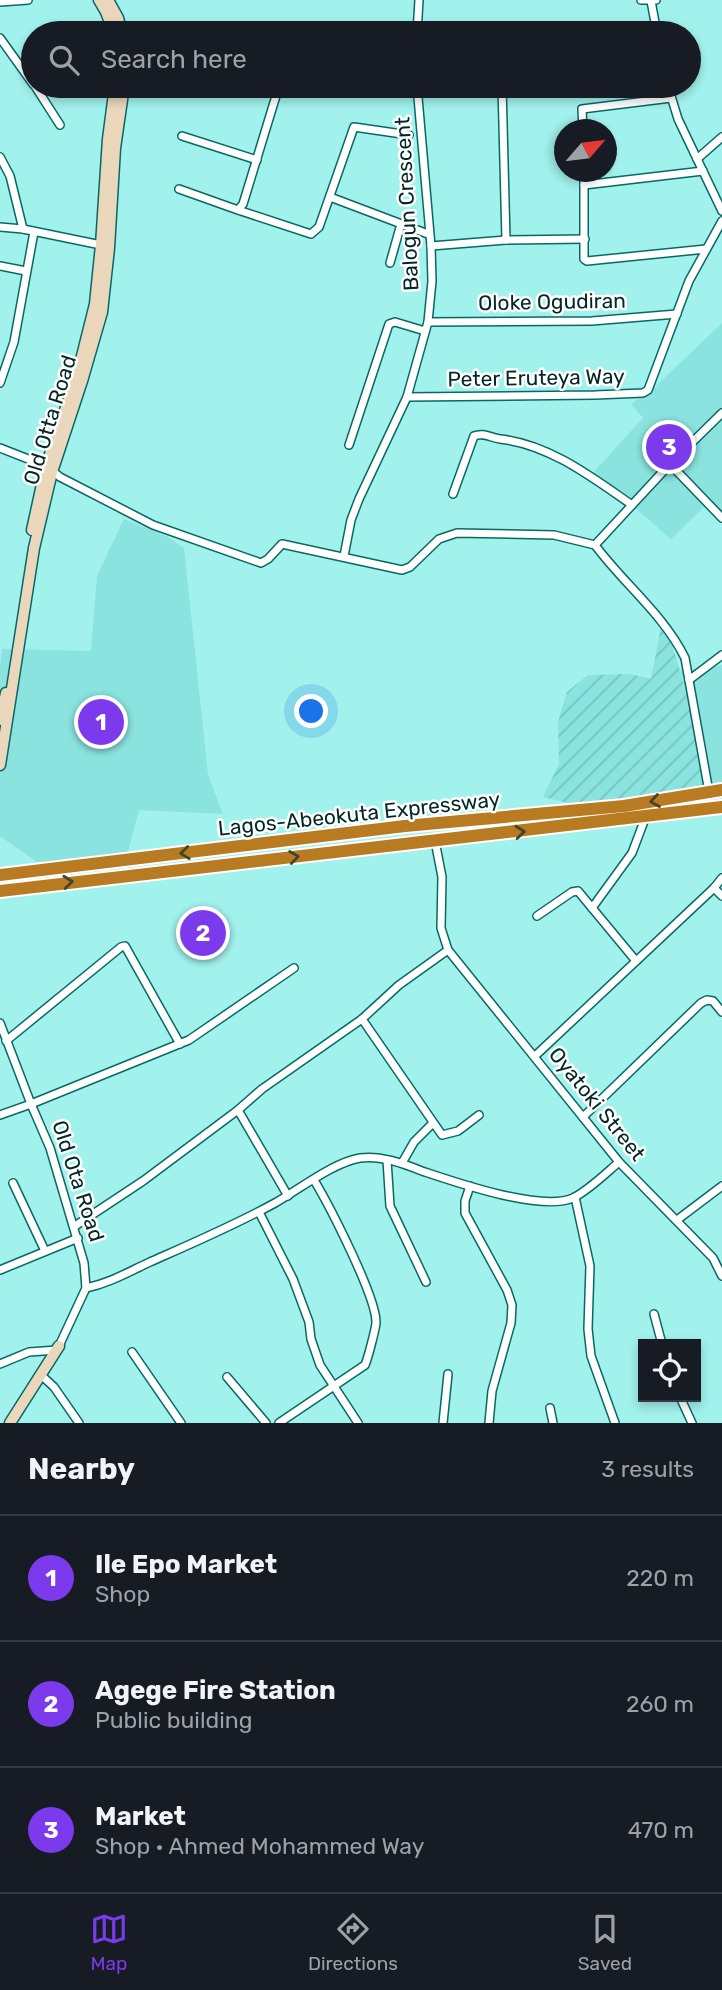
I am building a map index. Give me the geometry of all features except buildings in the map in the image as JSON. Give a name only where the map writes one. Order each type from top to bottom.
[{"type":"highway","name":"Lagos-Abeokuta Expressway","points":[[0,875],[405,826],[624,806],[716,791]]},
{"type":"highway","name":"Lagos-Abeokuta Expressway","points":[[0,891],[722,807]]},
{"type":"main road","points":[[99,0],[109,21]]},
{"type":"main road","points":[[108,0],[119,21]]},
{"type":"main road","name":"Old Otta Road","points":[[0,765],[49,469],[91,324],[98,287],[107,139],[113,98]]},
{"type":"main road","name":"Old Otta Road","points":[[49,469],[82,381],[103,303],[115,148],[122,98]]},
{"type":"main road","points":[[0,720],[28,546],[49,469]]},
{"type":"main road","points":[[10,1423],[58,1348]]},
{"type":"street","points":[[0,2],[28,0]]},
{"type":"street","points":[[418,21],[419,0]]},
{"type":"street","points":[[641,0],[653,0],[656,21]]},
{"type":"street","points":[[0,38],[21,67]]},
{"type":"street","points":[[42,98],[60,125]]},
{"type":"street","points":[[239,210],[275,98]]},
{"type":"street","name":"Balogun Crescent","points":[[344,556],[359,499],[407,397],[428,322],[432,281],[431,246],[418,98]]},
{"type":"street","points":[[502,98],[506,240]]},
{"type":"street","points":[[582,119],[582,109],[671,98],[696,159],[722,211]]},
{"type":"street","points":[[179,189],[311,234],[319,227],[354,127],[409,135]]},
{"type":"street","points":[[182,136],[257,160]]},
{"type":"street","points":[[696,159],[722,137]]},
{"type":"street","points":[[0,157],[10,176],[23,229]]},
{"type":"street","points":[[703,172],[584,185],[584,259],[591,262],[706,249]]},
{"type":"street","points":[[330,197],[428,234]]},
{"type":"street","name":"Peter Eruteya Way","points":[[407,397],[638,395],[648,390],[689,281],[722,221]]},
{"type":"street","points":[[390,263],[401,224]]},
{"type":"street","points":[[0,227],[102,245]]},
{"type":"street","points":[[0,383],[13,342],[34,232]]},
{"type":"street","points":[[431,246],[506,240],[585,239]]},
{"type":"street","points":[[0,266],[26,271]]},
{"type":"street","name":"Oloke Ogudiran","points":[[428,322],[592,321],[677,314]]},
{"type":"street","points":[[349,444],[389,324],[395,322],[425,331]]},
{"type":"street","points":[[595,545],[670,464],[722,413]]},
{"type":"street","points":[[453,494],[474,436],[487,435],[517,441],[556,457],[632,505]]},
{"type":"street","points":[[0,448],[49,469],[153,525],[261,562],[268,559],[282,544],[402,570],[410,567],[439,539],[457,533],[554,535],[595,545],[678,645],[685,659],[716,791]]},
{"type":"street","points":[[670,464],[722,518]]},
{"type":"street","points":[[689,680],[722,655]]},
{"type":"street","points":[[592,908],[632,853],[646,815]]},
{"type":"street","points":[[75,1226],[143,1181],[279,1076],[362,1019],[399,985],[448,950],[441,928],[442,877],[435,841]]},
{"type":"street","points":[[535,1056],[715,888],[722,878]]},
{"type":"street","points":[[715,888],[722,895]]},
{"type":"street","points":[[537,916],[576,891],[636,961]]},
{"type":"street","points":[[6,1041],[125,946],[180,1044]]},
{"type":"street","name":"Oyatoki Street","points":[[448,950],[619,1163],[677,1220],[714,1260],[721,1273]]},
{"type":"street","points":[[0,1115],[180,1044],[294,968]]},
{"type":"street","points":[[583,1117],[707,1000],[713,1001],[722,1012]]},
{"type":"street","points":[[362,1019],[442,1135],[458,1131],[479,1115]]},
{"type":"street","name":"Old Ota Road","points":[[0,1023],[50,1148],[75,1226],[84,1263],[86,1288]]},
{"type":"street","points":[[238,1110],[288,1196]]},
{"type":"street","points":[[402,1163],[414,1142],[433,1123]]},
{"type":"street","points":[[0,1364],[29,1352],[58,1348],[86,1288],[110,1282],[259,1212],[347,1162],[366,1158],[387,1160],[470,1186],[526,1199],[562,1201],[575,1196],[619,1163]]},
{"type":"street","points":[[387,1160],[390,1206],[426,1282]]},
{"type":"street","points":[[279,1423],[365,1365],[375,1319],[368,1293],[337,1222],[314,1180]]},
{"type":"street","points":[[13,1183],[45,1251]]},
{"type":"street","points":[[470,1186],[465,1201],[465,1213],[507,1290],[512,1311],[506,1346],[492,1391],[489,1423]]},
{"type":"street","points":[[677,1220],[722,1186]]},
{"type":"street","points":[[575,1196],[591,1282],[588,1329],[591,1356],[615,1423]]},
{"type":"street","points":[[259,1212],[293,1279],[320,1365],[359,1423]]},
{"type":"street","points":[[0,1270],[78,1238]]},
{"type":"street","points":[[714,1260],[722,1255]]},
{"type":"street","points":[[654,1314],[661,1339]]},
{"type":"street","points":[[132,1352],[181,1423]]},
{"type":"street","points":[[443,1423],[448,1374]]},
{"type":"street","points":[[41,1375],[54,1387],[79,1423]]},
{"type":"street","points":[[227,1377],[266,1423]]},
{"type":"street","points":[[682,1402],[692,1423]]},
{"type":"street","points":[[550,1408],[553,1423]]},
{"type":"shaded area","points":[[722,323],[722,522],[706,505],[671,539],[632,505],[590,476],[643,418],[631,404],[654,388]]},
{"type":"shaded area","points":[[124,519],[166,536],[184,548],[208,775],[223,814],[139,810],[126,859],[37,862],[0,836],[2,649],[91,651],[97,576]]},
{"type":"shaded area","points":[[662,622],[680,671],[709,786],[576,805],[543,797],[559,764],[558,722],[567,692],[588,675],[630,674],[651,679]]},
{"type":"shaded area","points":[[722,665],[722,784],[709,786],[680,671]]},
{"type":"place","name":"Market","points":[[669,447]]},
{"type":"place","name":"Ile Epo Market","points":[[101,722]]},
{"type":"place","name":"Agege Fire Station","points":[[203,933]]}]
